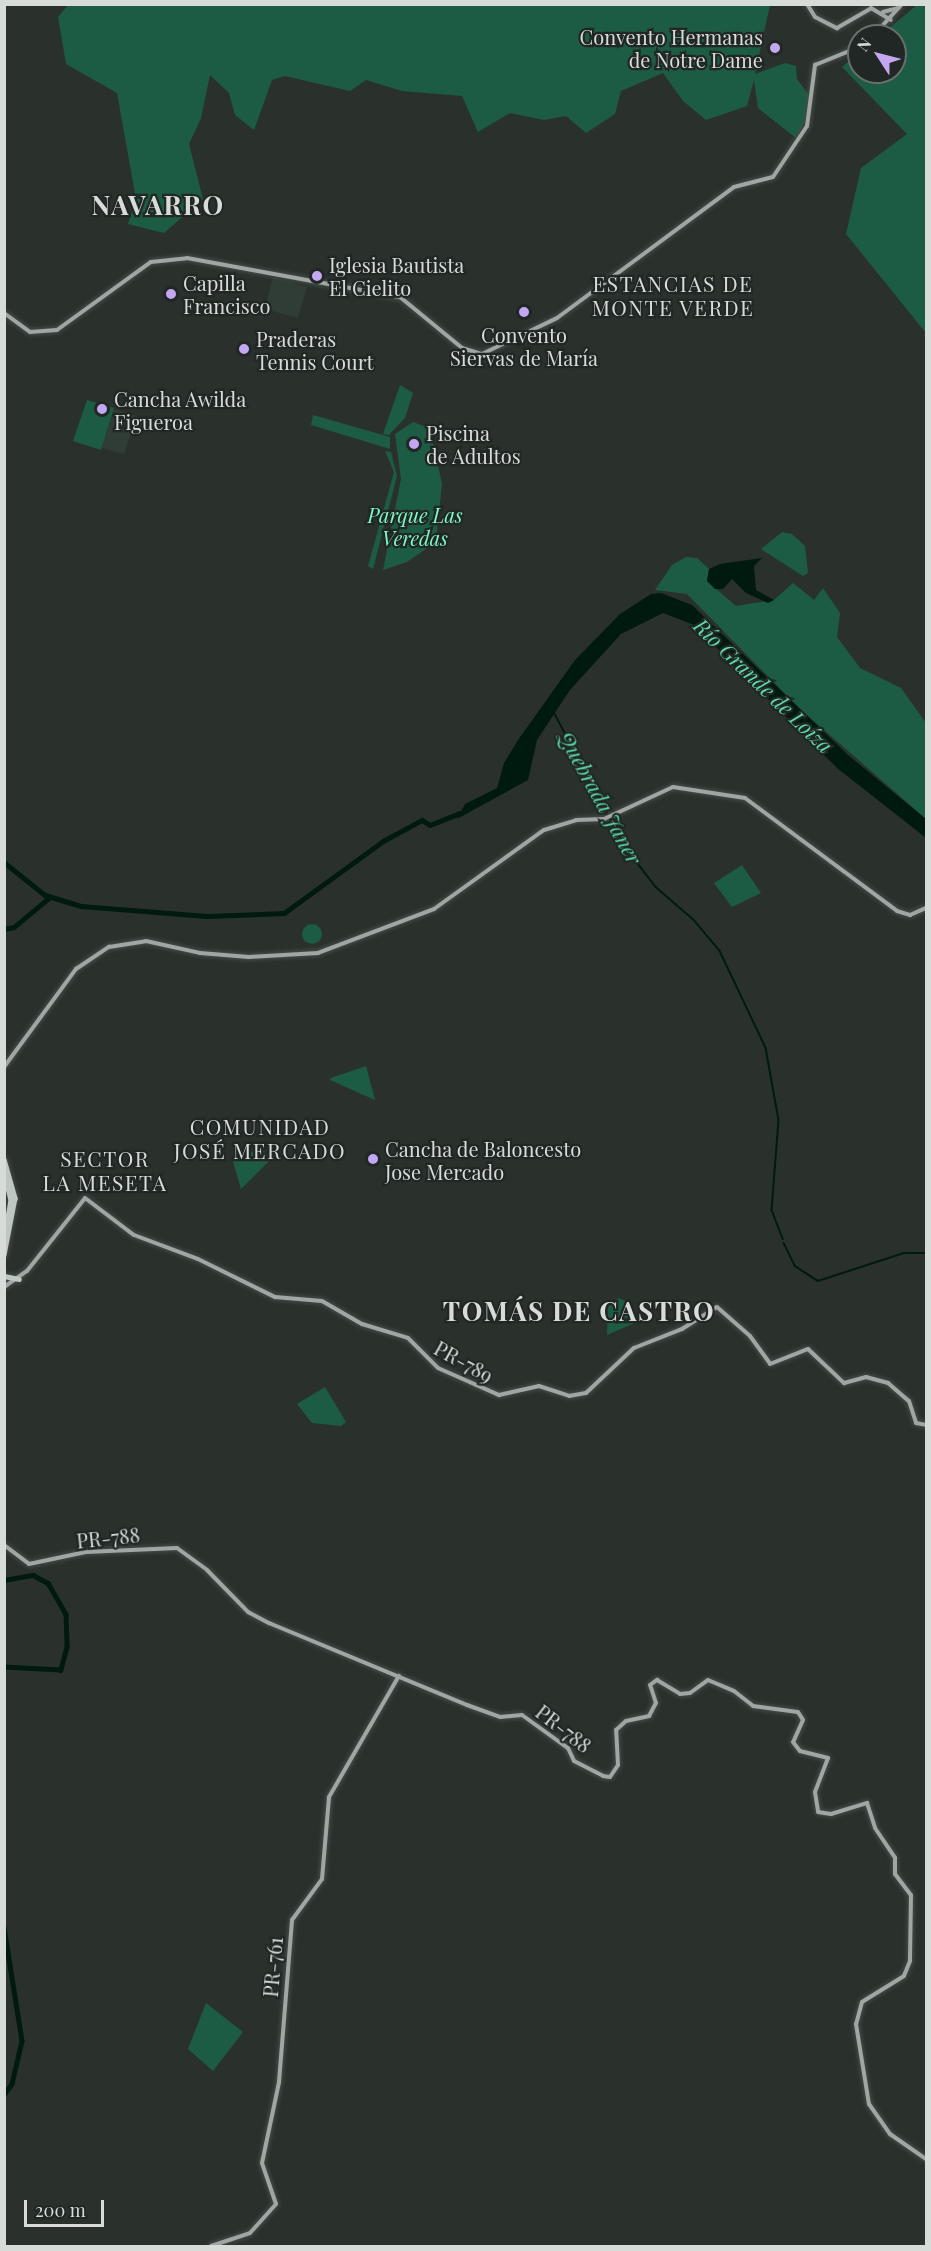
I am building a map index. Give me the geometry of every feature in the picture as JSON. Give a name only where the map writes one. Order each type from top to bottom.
[{"type":"main road","points":[[4,1159],[15,1198],[5,1255]]},
{"type":"main road","points":[[4,1172],[11,1200],[4,1239]]},
{"type":"main road","points":[[4,1276],[19,1278]]},
{"type":"street","points":[[807,4],[815,17],[837,28],[850,24],[867,9],[893,11],[902,5]]},
{"type":"street","points":[[887,24],[902,5]]},
{"type":"street","points":[[879,11],[891,20]]},
{"type":"street","points":[[879,11],[880,24]]},
{"type":"street","points":[[4,313],[30,332],[57,330],[151,262],[187,258],[400,297],[462,348],[482,354],[557,318],[734,187],[773,177],[807,126],[815,65],[847,52]]},
{"type":"street","points":[[6,1066],[65,984],[88,959],[126,942],[146,941],[200,953],[249,957],[318,953],[434,909],[544,830],[576,820],[604,819],[637,801],[680,786],[736,794],[765,811],[897,911],[910,915],[927,908]]},
{"type":"street","name":"PR-789","points":[[4,1287],[19,1278],[85,1198],[134,1235],[191,1256],[275,1297],[322,1301],[362,1324],[408,1338],[438,1368],[498,1395],[539,1386],[569,1396],[586,1393],[634,1348],[717,1308],[750,1336],[770,1364],[808,1349],[844,1383],[866,1377],[888,1383],[909,1401],[916,1423],[927,1425]]},
{"type":"street","name":"PR-788","points":[[4,1546],[29,1564],[86,1552],[177,1548],[207,1570],[248,1612],[500,1717],[522,1714],[563,1744],[574,1761],[610,1777],[618,1765],[616,1730],[626,1721],[650,1716],[656,1703],[650,1685],[657,1680],[680,1694],[690,1693],[708,1680],[753,1706],[798,1712],[803,1720],[793,1742],[800,1751],[828,1758],[815,1792],[818,1812],[831,1814],[867,1803],[875,1828],[895,1858],[895,1874],[911,1895],[910,1961],[904,1976],[862,2002],[856,2024],[869,2104],[890,2134],[927,2159]]},
{"type":"street","name":"PR-761","points":[[211,2247],[250,2233],[276,2204],[261,2163],[279,2082],[292,1920],[322,1879],[329,1797],[399,1676]]},
{"type":"shaded area","points":[[273,277],[307,287],[298,318],[265,309]]},
{"type":"shaded area","points":[[114,409],[137,416],[124,454],[102,448]]},
{"type":"green space","points":[[69,4],[770,5],[755,74],[785,63],[796,66],[797,79],[809,95],[805,122],[796,138],[758,108],[754,80],[747,106],[706,120],[683,101],[663,73],[621,91],[615,114],[586,133],[566,116],[544,120],[510,113],[478,132],[462,96],[402,91],[366,80],[350,91],[285,76],[272,80],[254,130],[235,115],[229,93],[210,75],[201,118],[189,144],[203,199],[164,233],[128,224],[136,199],[117,93],[66,64],[58,17]]},
{"type":"green space","points":[[918,4],[926,5],[926,333],[846,234],[861,168],[907,134],[858,84],[907,84],[907,24],[894,24]]},
{"type":"green space","points":[[847,63],[847,72],[842,67]]},
{"type":"green space","points":[[400,385],[413,393],[405,418],[389,435],[383,434]]},
{"type":"green space","points":[[87,400],[114,408],[101,450],[73,441]]},
{"type":"green space","points":[[313,415],[390,437],[390,449],[311,425]]},
{"type":"green space","name":"Parque Las Veredas","points":[[413,422],[426,427],[432,437],[442,484],[437,531],[426,549],[407,562],[383,570],[401,479],[395,434]]},
{"type":"green space","points":[[385,451],[391,452],[397,476],[373,569],[368,566],[394,472]]},
{"type":"green space","points":[[782,532],[792,534],[805,546],[808,573],[803,576],[761,549]]},
{"type":"green space","points":[[686,557],[697,558],[709,569],[707,581],[736,606],[774,600],[793,583],[814,600],[823,588],[840,613],[837,637],[860,668],[901,688],[926,723],[926,819],[799,708],[687,594],[655,590],[672,565]]},
{"type":"green space","points":[[742,865],[761,893],[732,907],[714,883]]},
{"type":"green space","points":[[312,924],[319,927],[322,934],[319,941],[312,944],[305,941],[302,934],[305,927]]},
{"type":"green space","points":[[366,1066],[375,1100],[330,1080],[331,1078]]},
{"type":"green space","points":[[262,1149],[271,1159],[241,1189],[232,1158]]},
{"type":"green space","points":[[618,1298],[628,1302],[637,1322],[607,1335],[608,1307]]},
{"type":"green space","points":[[325,1387],[346,1422],[341,1426],[312,1423],[297,1404]]},
{"type":"green space","points":[[206,2003],[243,2032],[213,2071],[188,2049]]},
{"type":"water","points":[[762,558],[754,566],[756,590],[774,600],[768,603],[746,593],[732,579],[723,589],[715,589],[707,581],[709,569],[720,564]]},
{"type":"water","points":[[661,593],[692,605],[848,755],[926,819],[926,838],[837,768],[694,625],[663,613],[621,634],[570,690],[537,740],[528,780],[457,819],[465,804],[497,788],[504,763],[518,740],[575,660],[620,614],[651,594]]},
{"type":"waterway","name":"Quebrada Janer","points":[[555,714],[626,848],[656,887],[694,920],[720,951],[766,1048],[779,1120],[772,1210],[783,1239]]},
{"type":"waterway","name":"Río Grande de Loíza","points":[[4,862],[45,895],[81,906],[207,916],[284,913],[383,841],[422,820],[430,825],[460,813]]},
{"type":"waterway","points":[[4,929],[14,927],[50,897]]},
{"type":"waterway","name":"Quebrada Janer","points":[[784,1243],[795,1266],[818,1281],[904,1253],[926,1253]]},
{"type":"waterway","points":[[4,1580],[33,1575],[48,1583],[66,1614],[67,1647],[61,1670],[4,1667]]},
{"type":"waterway","points":[[4,1927],[22,2041],[12,2084],[4,2095]]},
{"type":"place","name":"Convento Hermanas de Notre Dame","points":[[775,48]]},
{"type":"place","name":"Iglesia Bautista El Cielito","points":[[317,276]]},
{"type":"place","name":"Capilla Francisco","points":[[171,294]]},
{"type":"place","name":"Convento Siervas de María","points":[[524,312]]},
{"type":"place","name":"Praderas Tennis Court","points":[[244,349]]},
{"type":"place","name":"Cancha Awilda Figueroa","points":[[102,409]]},
{"type":"place","name":"Piscina de Adultos","points":[[414,444]]},
{"type":"place","name":"Cancha de Baloncesto Jose Mercado","points":[[373,1159]]},
{"type":"district","name":"NAVARRO","points":[[158,205]]},
{"type":"district","name":"ESTANCIAS DE MONTE VERDE","points":[[673,295]]},
{"type":"district","name":"COMUNIDAD JOSÉ MERCADO","points":[[260,1138]]},
{"type":"district","name":"SECTOR LA MESETA","points":[[105,1170]]},
{"type":"district","name":"TOMÁS DE CASTRO","points":[[579,1311]]}]
